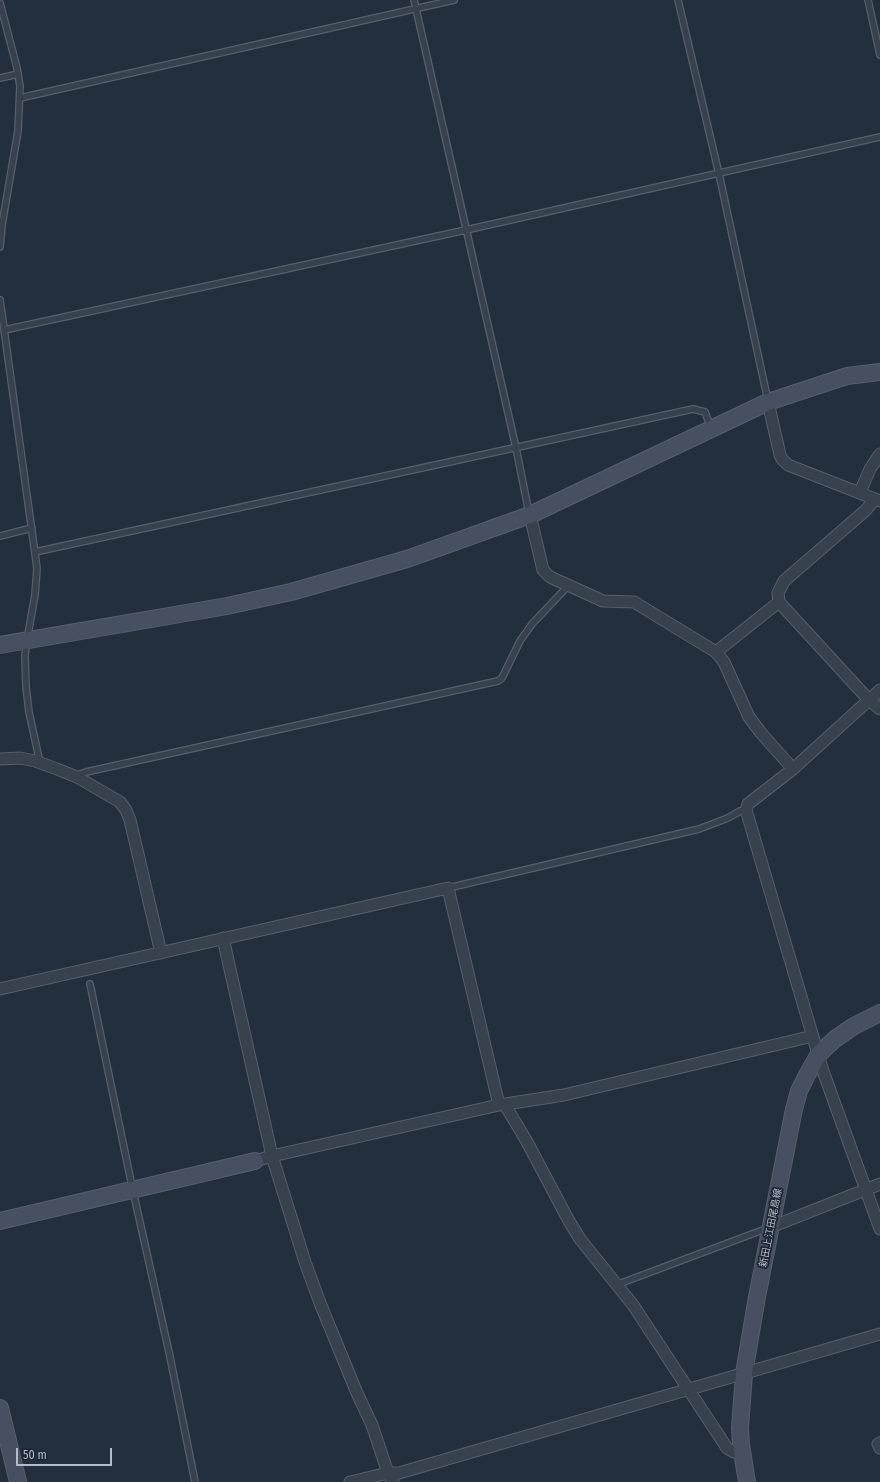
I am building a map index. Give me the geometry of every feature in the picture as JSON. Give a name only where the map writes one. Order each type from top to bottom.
[{"type":"street","points":[[0,645],[227,606],[291,592],[407,560],[530,515],[768,402],[847,376],[880,372]]},
{"type":"street","points":[[768,402],[782,459],[788,465],[860,492],[877,500],[784,581],[778,593],[779,602],[869,700],[880,708]]},
{"type":"street","points":[[860,492],[870,469],[880,454]]},
{"type":"street","points":[[530,515],[543,570],[550,577],[603,601],[634,602],[716,652],[724,662],[749,717],[761,733],[793,768]]},
{"type":"street","points":[[716,652],[779,602]]},
{"type":"street","points":[[880,690],[793,768],[748,804],[746,810],[823,1071],[880,1230]]},
{"type":"street","points":[[0,759],[20,758],[40,763],[77,777],[120,802],[126,810],[132,828],[161,953]]},
{"type":"street","points":[[0,989],[448,888],[502,1105],[526,1140],[580,1239],[633,1305],[727,1448],[734,1452],[742,1452]]},
{"type":"street","points":[[223,938],[272,1156],[305,1262],[320,1304],[372,1425],[390,1478]]},
{"type":"street","name":"新田上江田尾島線","points":[[747,1482],[740,1428],[744,1372],[794,1109],[799,1091],[819,1054],[835,1039],[854,1026],[880,1013]]},
{"type":"street","points":[[0,1221],[272,1156],[502,1105],[564,1095],[813,1036]]},
{"type":"street","points":[[771,1227],[880,1184]]},
{"type":"street","points":[[350,1482],[390,1478],[399,1473],[744,1372],[880,1334]]},
{"type":"street","points":[[0,1408],[18,1482]]},
{"type":"street","points":[[880,1443],[878,1444],[880,1448]]},
{"type":"lane","points":[[414,0],[530,515]]},
{"type":"lane","points":[[20,98],[454,0]]},
{"type":"lane","points":[[678,0],[719,174],[768,402]]},
{"type":"lane","points":[[868,0],[880,55]]},
{"type":"lane","points":[[0,3],[18,74],[20,98],[18,131],[2,225],[0,246]]},
{"type":"lane","points":[[0,78],[18,74]]},
{"type":"lane","points":[[4,330],[466,230],[880,137]]},
{"type":"lane","points":[[0,300],[0,309],[35,552],[37,578],[25,656],[26,687],[29,712],[40,763]]},
{"type":"lane","points":[[35,552],[693,409],[705,412],[711,428]]},
{"type":"lane","points":[[0,536],[32,528]]},
{"type":"lane","points":[[77,777],[80,774],[93,770],[498,681],[502,678],[520,640],[532,624],[568,586]]},
{"type":"lane","points":[[448,888],[699,829],[728,818],[740,811],[746,810]]},
{"type":"lane","points":[[90,984],[169,1352],[195,1482]]},
{"type":"lane","points":[[616,1285],[771,1227]]}]
